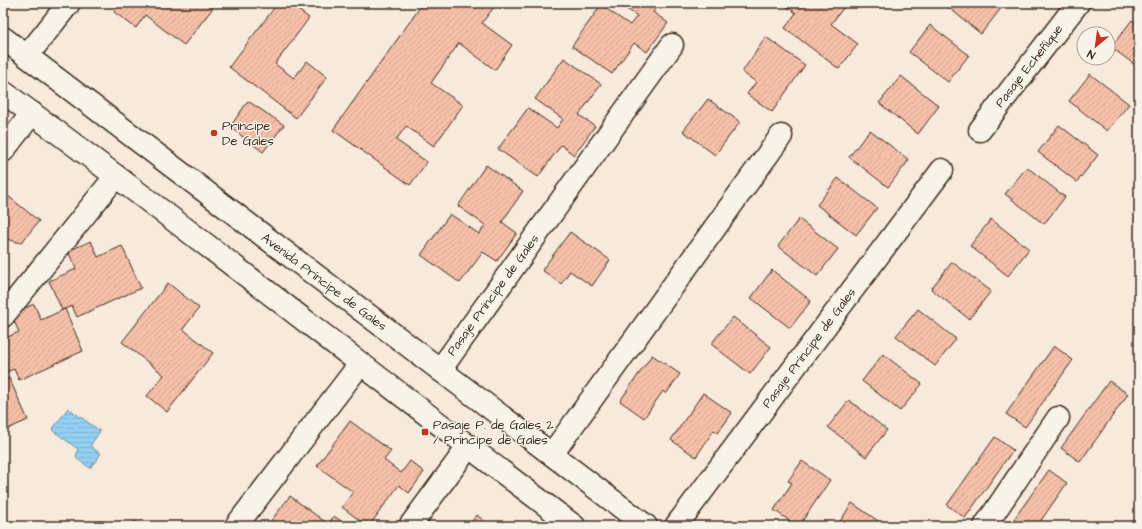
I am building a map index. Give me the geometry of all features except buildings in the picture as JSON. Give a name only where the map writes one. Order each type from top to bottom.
[{"type":"street","points":[[27,56],[69,3]]},
{"type":"street","name":"Pasaje Echeñique","points":[[980,130],[1078,3]]},
{"type":"street","name":"Avenida Príncipe de Gales","points":[[3,38],[646,526]]},
{"type":"street","name":"Pasaje Príncipe de Gales","points":[[440,370],[672,45]]},
{"type":"street","points":[[3,92],[116,176],[360,364],[470,446],[570,525]]},
{"type":"street","points":[[3,151],[32,113]]},
{"type":"street","points":[[552,454],[781,136]]},
{"type":"street","name":"Pasaje Príncipe de Gales","points":[[676,526],[942,170]]},
{"type":"street","points":[[3,316],[116,176]]},
{"type":"street","points":[[236,526],[360,364]]},
{"type":"street","points":[[985,526],[1058,418]]},
{"type":"street","points":[[410,526],[470,446]]},
{"type":"water","points":[[68,408],[100,431],[90,446],[101,454],[90,468],[76,458],[78,449],[52,430]]},
{"type":"place","name":"Principe De Gales","points":[[214,133]]},
{"type":"place","name":"Pasaje P. de Gales 2 / Príncipe de Gales","points":[[425,432]]}]
